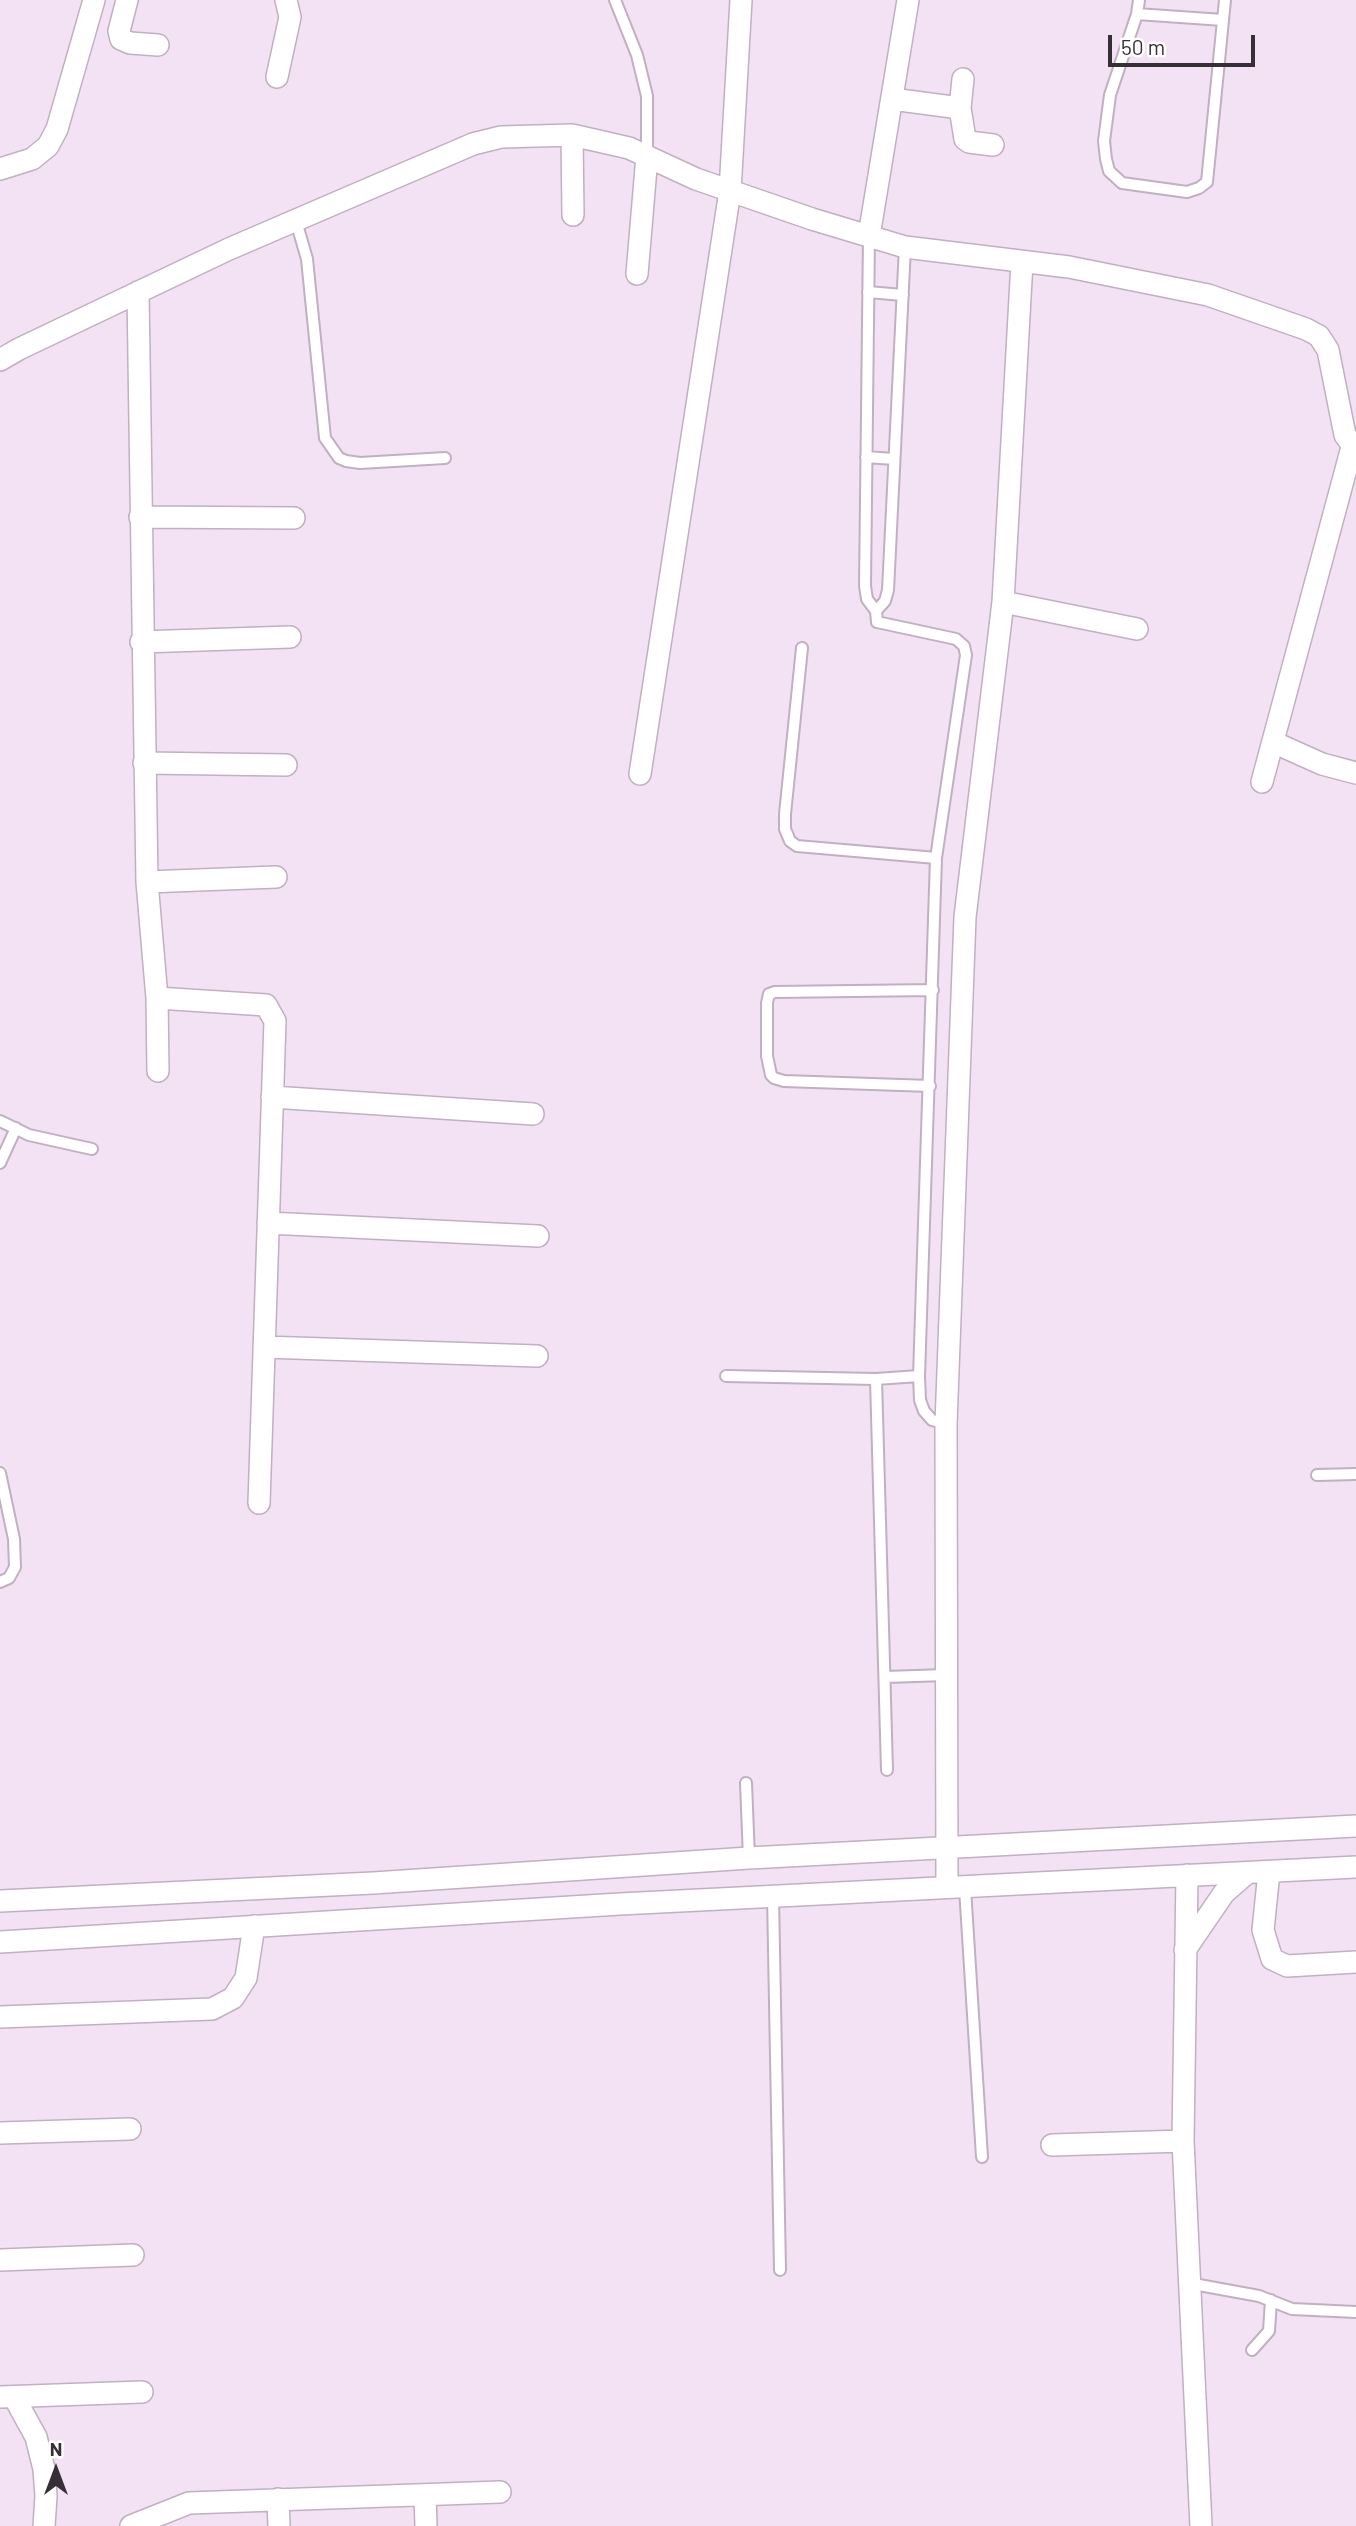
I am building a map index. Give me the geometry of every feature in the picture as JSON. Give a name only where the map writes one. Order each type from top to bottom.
[{"type":"street","points":[[0,169],[32,159],[48,146],[57,129],[94,0]]},
{"type":"street","points":[[127,0],[119,31],[121,39],[130,43],[158,45]]},
{"type":"street","points":[[277,77],[290,17],[286,0]]},
{"type":"street","points":[[640,774],[730,191],[741,0]]},
{"type":"street","points":[[869,236],[908,0]]},
{"type":"street","points":[[963,79],[960,108],[965,139],[993,145]]},
{"type":"street","points":[[892,100],[960,108]]},
{"type":"street","points":[[572,135],[573,215]]},
{"type":"street","points":[[0,360],[229,249],[473,144],[501,137],[572,135],[629,148],[696,179],[905,247],[1069,267],[1208,295],[1313,332],[1324,342],[1328,350],[1345,435],[1354,448],[1262,782]]},
{"type":"street","points":[[637,274],[647,156]]},
{"type":"street","points":[[950,1870],[946,1675],[946,1424],[965,917],[1003,602],[1022,262]]},
{"type":"street","points":[[138,292],[146,882],[157,998],[158,1071]]},
{"type":"street","points":[[140,517],[294,518]]},
{"type":"street","points":[[1003,602],[1137,629]]},
{"type":"street","points":[[142,642],[290,637]]},
{"type":"street","points":[[1273,742],[1322,764],[1356,773]]},
{"type":"street","points":[[144,763],[286,765]]},
{"type":"street","points":[[146,882],[276,877]]},
{"type":"street","points":[[157,998],[266,1005],[275,1021],[259,1503]]},
{"type":"street","points":[[272,1097],[533,1114]]},
{"type":"street","points":[[268,1223],[538,1236]]},
{"type":"street","points":[[264,1347],[537,1356]]},
{"type":"street","points":[[0,1942],[774,1896],[950,1870],[1356,1826]]},
{"type":"street","points":[[0,1901],[373,1883],[749,1858],[950,1870],[1187,1875],[1356,1867]]},
{"type":"street","points":[[1269,1872],[1262,1930],[1272,1959],[1287,1966],[1356,1962]]},
{"type":"street","points":[[1185,1950],[1224,1893],[1247,1873]]},
{"type":"street","points":[[1187,1875],[1183,2141],[1201,2526]]},
{"type":"street","points":[[0,2017],[212,2010],[233,1998],[246,1978],[254,1926]]},
{"type":"street","points":[[0,2133],[130,2129]]},
{"type":"street","points":[[1052,2145],[1183,2141]]},
{"type":"street","points":[[0,2260],[133,2255]]},
{"type":"street","points":[[7,2397],[142,2392]]},
{"type":"street","points":[[7,2397],[36,2437],[44,2469],[44,2526]]},
{"type":"street","points":[[131,2526],[189,2503],[500,2492]]},
{"type":"street","points":[[425,2495],[426,2526]]},
{"type":"street","points":[[278,2500],[279,2526]]},
{"type":"lane","points":[[615,0],[637,55],[647,96],[647,156]]},
{"type":"lane","points":[[1139,0],[1137,14],[1110,95],[1104,141],[1106,159],[1110,171],[1122,183],[1187,192],[1207,182],[1224,0]]},
{"type":"lane","points":[[1137,14],[1223,20]]},
{"type":"lane","points":[[296,220],[307,259],[325,438],[339,458],[346,461],[360,463],[446,458]]},
{"type":"lane","points":[[869,236],[867,599],[876,611],[877,622],[956,639],[964,646],[966,655],[936,858],[919,1376],[920,1400],[924,1411],[932,1420],[946,1424]]},
{"type":"lane","points":[[876,611],[886,601],[888,590],[905,247]]},
{"type":"lane","points":[[868,292],[902,295]]},
{"type":"lane","points":[[866,457],[894,459]]},
{"type":"lane","points":[[802,648],[785,814],[785,829],[790,841],[797,846],[936,858]]},
{"type":"lane","points":[[930,1086],[784,1081],[774,1078],[767,1056],[767,1003],[769,994],[775,992],[933,990]]},
{"type":"lane","points":[[0,1121],[29,1135],[92,1149]]},
{"type":"lane","points":[[0,1163],[16,1128]]},
{"type":"lane","points":[[726,1376],[876,1379],[919,1376]]},
{"type":"lane","points":[[876,1379],[887,1770]]},
{"type":"lane","points":[[0,1473],[14,1539],[15,1567],[9,1578],[0,1582]]},
{"type":"lane","points":[[1317,1475],[1356,1475]]},
{"type":"lane","points":[[884,1677],[946,1675]]},
{"type":"lane","points":[[746,1783],[749,1858]]},
{"type":"lane","points":[[950,1870],[982,2157]]},
{"type":"lane","points":[[774,1896],[780,2270]]},
{"type":"lane","points":[[1188,2283],[1271,2300],[1292,2309],[1356,2312]]},
{"type":"lane","points":[[1252,2350],[1269,2331],[1272,2320],[1271,2300]]}]
